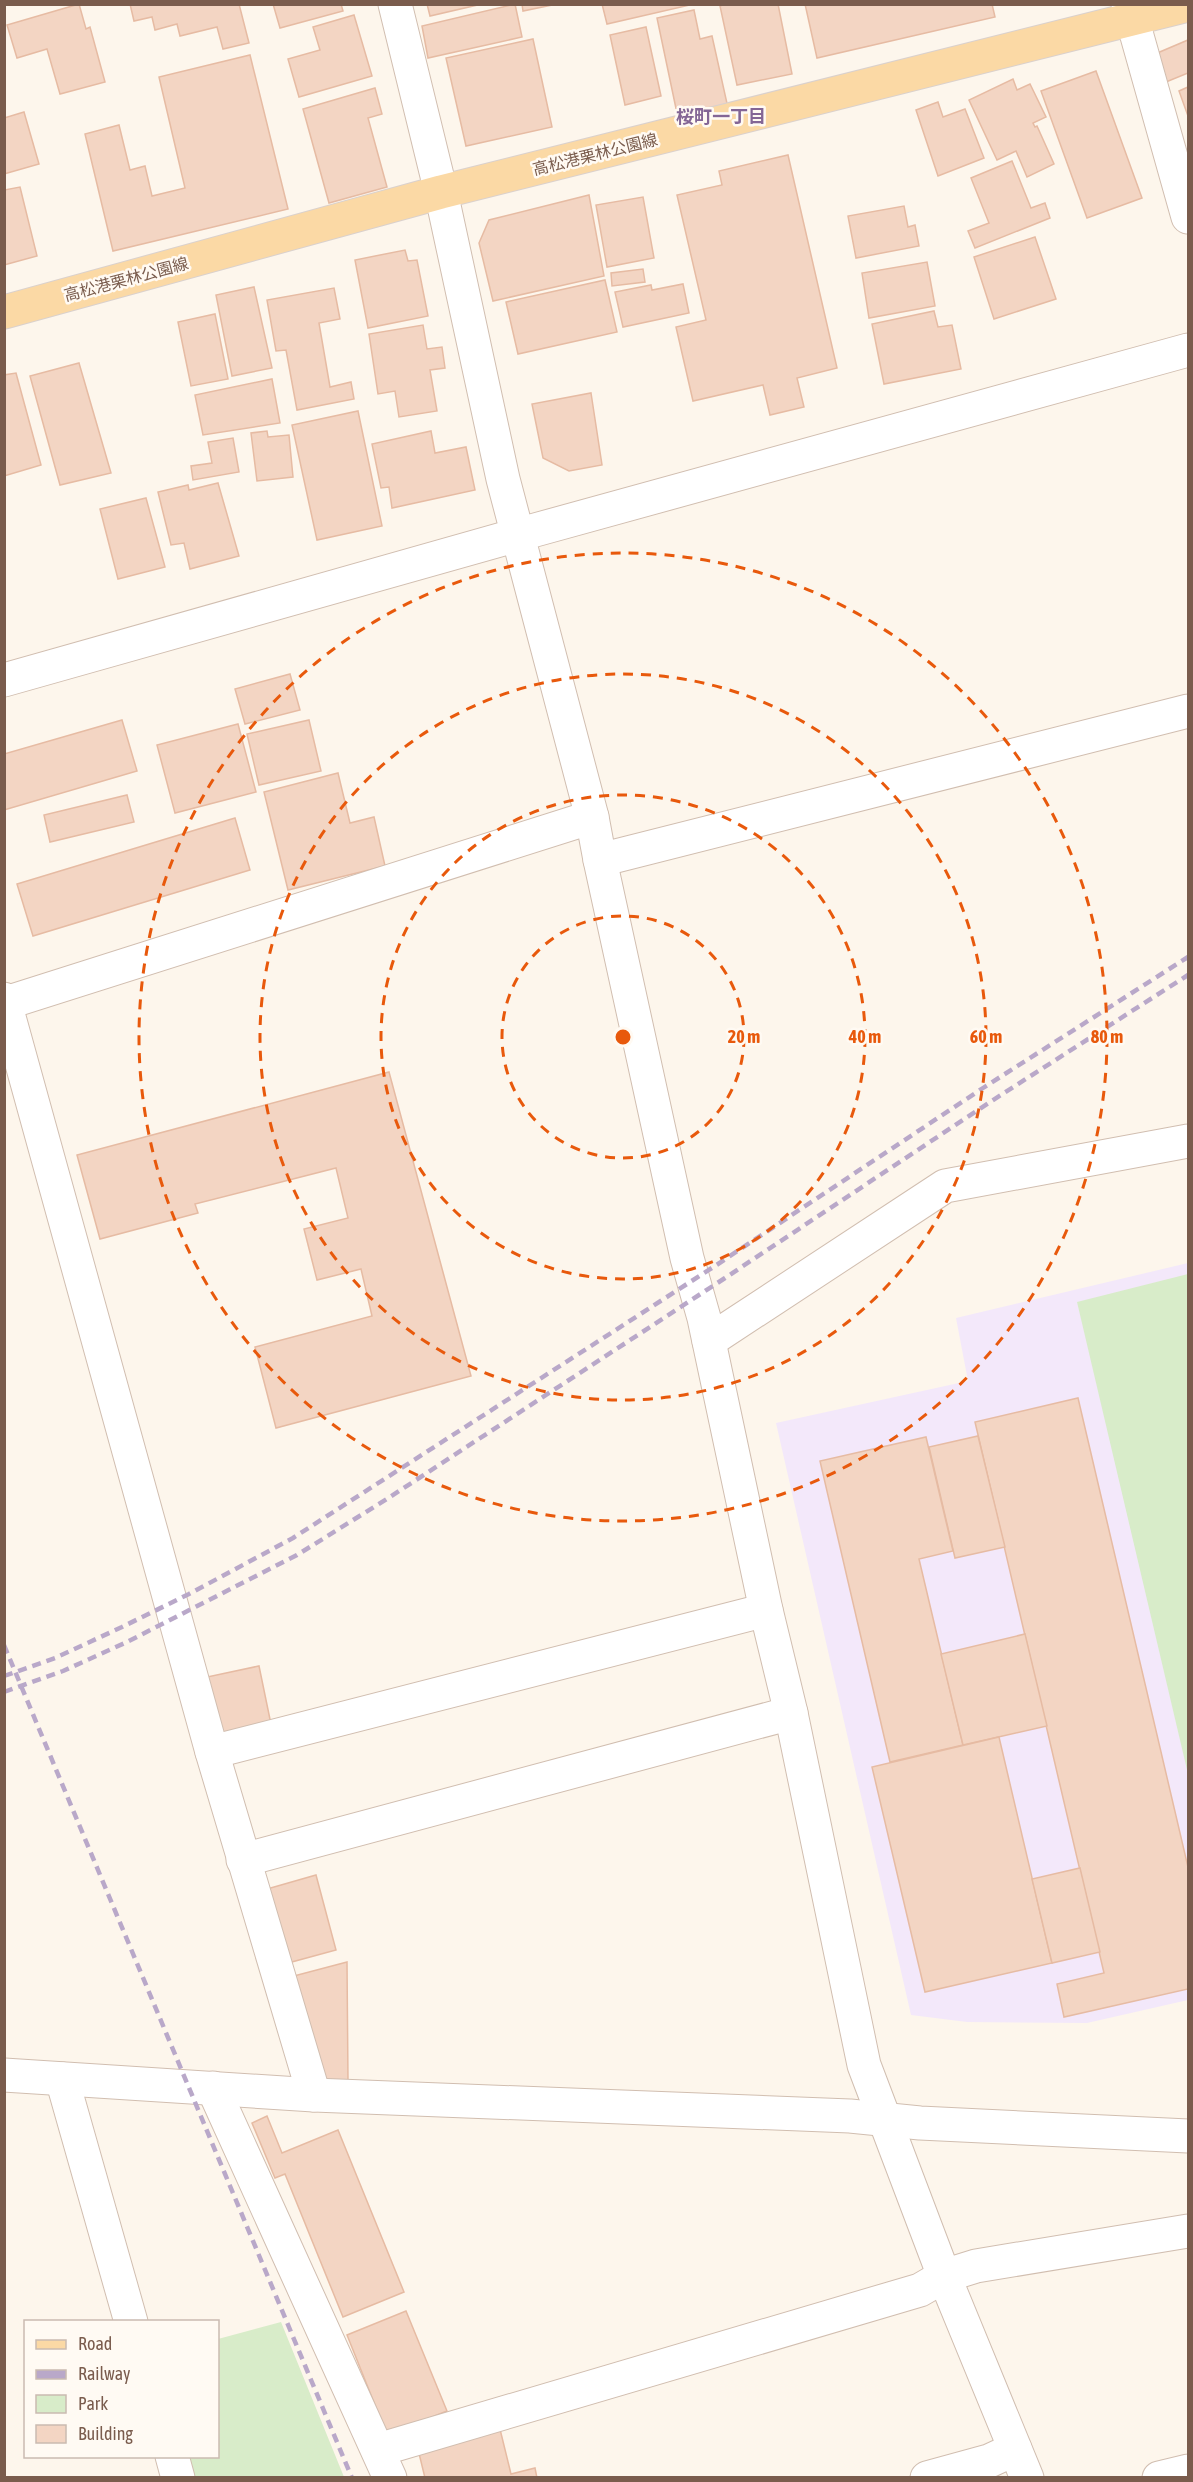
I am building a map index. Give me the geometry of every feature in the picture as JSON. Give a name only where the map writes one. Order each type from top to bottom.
[{"type":"main road","name":"高松港栗林公園線","points":[[4,312],[441,192],[1130,12],[1188,5]]},
{"type":"street","points":[[395,4],[441,192],[503,479],[592,817],[687,1258],[706,1329],[766,1610],[791,1713],[864,2065],[944,2276],[1021,2463],[989,2461],[927,2478]]},
{"type":"street","points":[[1130,12],[1188,217]]},
{"type":"street","points":[[4,680],[517,535],[1188,350]]},
{"type":"street","points":[[600,860],[1188,711]]},
{"type":"street","points":[[314,2096],[212,1752],[5,1001],[592,817]]},
{"type":"street","points":[[706,1329],[945,1186],[1188,1141]]},
{"type":"street","points":[[212,1752],[766,1610]]},
{"type":"street","points":[[243,1860],[791,1713]]},
{"type":"street","points":[[4,2075],[314,2096],[883,2118],[920,2123],[1188,2136]]},
{"type":"street","points":[[62,2079],[130,2320]]},
{"type":"street","points":[[213,2088],[384,2464],[920,2290],[944,2276],[976,2266],[1188,2231]]},
{"type":"street","points":[[172,2458],[178,2478]]},
{"type":"street","points":[[1159,2478],[1188,2470]]},
{"type":"shaded area","points":[[1188,1263],[1188,2000],[1087,2023],[967,2022],[911,2015],[776,1423],[968,1381],[956,1318]]},
{"type":"green space","points":[[1188,1274],[1188,1774],[1077,1302]]},
{"type":"green space","points":[[281,2322],[344,2477],[194,2477],[188,2458],[219,2458],[219,2339]]},
{"type":"building","points":[[79,4],[86,29],[90,27],[105,82],[60,94],[47,49],[17,58],[7,25]]},
{"type":"building","points":[[130,4],[239,4],[249,43],[223,49],[217,27],[180,36],[177,24],[155,30],[152,17],[134,21]]},
{"type":"building","points":[[273,4],[341,4],[343,11],[280,28]]},
{"type":"building","points":[[427,4],[482,4],[430,16]]},
{"type":"building","points":[[515,4],[522,37],[428,58],[422,26]]},
{"type":"building","points":[[522,4],[557,4],[523,11]]},
{"type":"building","points":[[602,4],[690,4],[690,5],[607,24]]},
{"type":"building","points":[[725,4],[778,4],[792,74],[737,85],[720,6]]},
{"type":"building","points":[[805,4],[992,4],[995,17],[817,58]]},
{"type":"building","points":[[694,10],[700,39],[712,36],[728,108],[678,118],[657,18]]},
{"type":"building","points":[[354,15],[372,76],[299,97],[288,59],[320,50],[313,27]]},
{"type":"building","points":[[646,27],[661,96],[625,105],[610,35]]},
{"type":"building","points":[[533,39],[552,127],[466,146],[446,58]]},
{"type":"building","points":[[1188,40],[1188,73],[1166,82],[1155,54]]},
{"type":"building","points":[[250,55],[288,209],[113,251],[85,134],[119,125],[130,170],[145,166],[152,196],[185,188],[159,77]]},
{"type":"building","points":[[1096,71],[1142,198],[1087,218],[1041,91]]},
{"type":"building","points":[[1013,79],[1017,90],[1030,84],[1046,117],[1033,123],[1035,127],[1037,126],[1054,164],[1027,177],[1016,151],[997,160],[969,100]]},
{"type":"building","points":[[1188,87],[1188,116],[1179,91]]},
{"type":"building","points":[[375,88],[382,114],[368,118],[387,187],[329,203],[303,109]]},
{"type":"building","points":[[938,102],[943,117],[965,109],[984,158],[938,176],[916,110]]},
{"type":"building","points":[[24,112],[39,164],[4,174],[4,118]]},
{"type":"building","points":[[788,155],[837,368],[797,378],[804,407],[770,415],[763,385],[693,401],[676,327],[706,320],[677,195],[722,185],[719,171]]},
{"type":"building","points":[[1012,161],[1031,208],[1045,203],[1050,218],[975,248],[968,231],[989,223],[971,178]]},
{"type":"building","points":[[20,187],[37,256],[4,265],[4,190]]},
{"type":"building","points":[[589,195],[604,276],[493,301],[479,243],[489,220]]},
{"type":"building","points":[[643,197],[654,258],[607,267],[596,205]]},
{"type":"building","points":[[904,206],[908,227],[915,225],[919,246],[856,258],[848,216]]},
{"type":"building","points":[[1035,237],[1056,299],[994,319],[974,257]]},
{"type":"building","points":[[405,250],[408,261],[417,260],[428,316],[368,328],[355,260]]},
{"type":"building","points":[[927,262],[935,306],[869,318],[862,273]]},
{"type":"building","points":[[643,269],[645,282],[612,286],[611,273]]},
{"type":"building","points":[[605,280],[617,332],[518,354],[506,302]]},
{"type":"building","points":[[683,284],[689,313],[623,327],[615,292],[651,285],[652,290]]},
{"type":"building","points":[[254,287],[272,368],[232,376],[216,295]]},
{"type":"building","points":[[334,288],[340,319],[319,323],[330,387],[351,382],[354,399],[297,410],[286,350],[276,351],[267,300]]},
{"type":"building","points":[[934,311],[938,327],[952,325],[961,369],[884,384],[872,324]]},
{"type":"building","points":[[215,314],[228,379],[191,386],[178,322]]},
{"type":"building","points":[[423,325],[427,349],[442,347],[445,368],[430,370],[437,411],[399,417],[395,391],[378,394],[369,334]]},
{"type":"building","points":[[79,363],[111,473],[60,485],[30,376]]},
{"type":"building","points":[[16,373],[41,465],[4,476],[4,375]]},
{"type":"building","points":[[272,379],[280,423],[203,435],[195,395]]},
{"type":"building","points":[[591,393],[602,465],[569,471],[543,458],[532,404]]},
{"type":"building","points":[[358,411],[382,526],[317,540],[292,425]]},
{"type":"building","points":[[267,431],[268,437],[289,435],[293,477],[257,481],[251,433]]},
{"type":"building","points":[[431,431],[435,453],[466,447],[475,490],[392,508],[389,487],[381,488],[372,444]]},
{"type":"building","points":[[233,438],[239,472],[193,480],[191,466],[212,463],[208,442]]},
{"type":"building","points":[[218,483],[239,556],[190,569],[184,543],[171,545],[158,492],[188,485],[189,490]]},
{"type":"building","points":[[146,498],[165,567],[118,579],[100,509]]},
{"type":"building","points":[[290,674],[300,710],[245,724],[235,689]]},
{"type":"building","points":[[122,720],[137,771],[4,810],[4,754]]},
{"type":"building","points":[[309,720],[321,771],[259,785],[247,734]]},
{"type":"building","points":[[238,724],[256,792],[175,813],[157,745]]},
{"type":"building","points":[[338,773],[350,823],[374,817],[385,866],[288,890],[264,792]]},
{"type":"building","points":[[127,795],[134,822],[50,842],[44,815]]},
{"type":"building","points":[[235,818],[250,870],[33,936],[17,884]]},
{"type":"building","points":[[389,1072],[471,1376],[276,1428],[255,1347],[372,1316],[361,1269],[317,1280],[304,1229],[348,1218],[336,1168],[195,1204],[198,1213],[100,1239],[77,1155]]},
{"type":"building","points":[[1078,1398],[1188,1867],[1188,1989],[1064,2017],[1057,1984],[1104,1973],[975,1422]]},
{"type":"building","points":[[978,1436],[1005,1547],[955,1558],[929,1447]]},
{"type":"building","points":[[926,1437],[953,1551],[919,1559],[963,1745],[890,1762],[820,1461]]},
{"type":"building","points":[[1025,1634],[1047,1726],[963,1745],[941,1654]]},
{"type":"building","points":[[259,1666],[272,1729],[220,1740],[207,1677]]},
{"type":"building","points":[[999,1737],[1052,1963],[925,1992],[872,1767]]},
{"type":"building","points":[[1080,1868],[1100,1952],[1052,1963],[1032,1879]]},
{"type":"building","points":[[316,1875],[336,1950],[288,1963],[267,1889]]},
{"type":"building","points":[[347,1962],[348,2081],[323,2085],[290,1977]]},
{"type":"building","points":[[267,2116],[282,2153],[338,2130],[404,2292],[343,2317],[285,2174],[275,2178],[252,2123]]},
{"type":"building","points":[[406,2311],[447,2411],[387,2435],[347,2335]]},
{"type":"building","points":[[498,2421],[511,2474],[535,2468],[537,2478],[425,2478],[416,2441]]},
{"type":"railway","points":[[4,1676],[55,1658],[122,1627],[293,1538],[1188,957]]},
{"type":"railway","points":[[4,1692],[63,1671],[127,1642],[297,1555],[390,1497],[990,1102],[1188,975]]},
{"type":"railway","points":[[4,1645],[352,2478]]},
{"type":"district","name":"桜町一丁目","points":[[721,116]]}]
